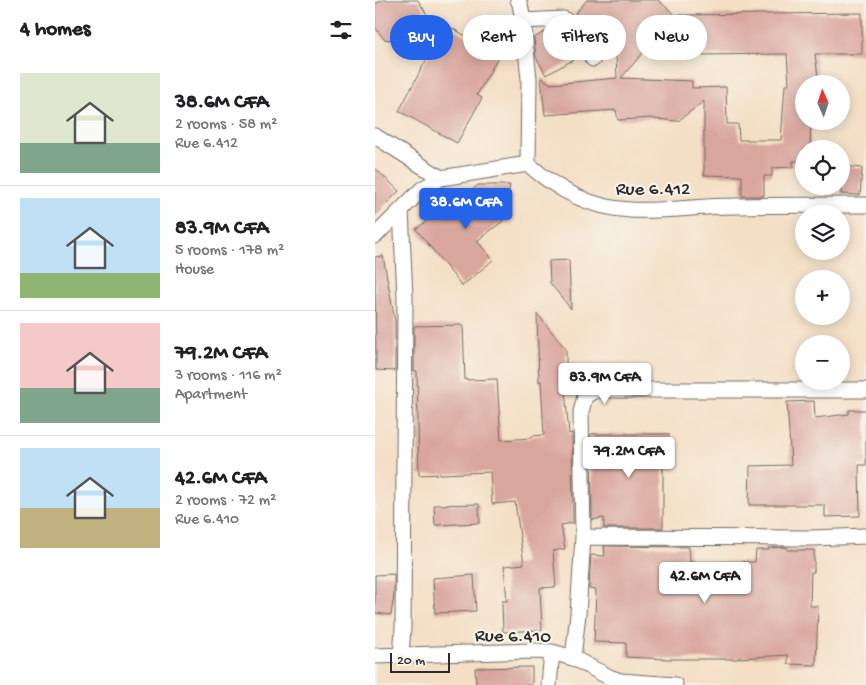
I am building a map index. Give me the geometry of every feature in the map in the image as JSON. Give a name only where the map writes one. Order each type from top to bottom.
[{"type":"street","points":[[518,0],[522,15]]},
{"type":"street","points":[[375,236],[422,189],[441,178],[528,164],[529,79],[527,60]]},
{"type":"street","points":[[375,136],[441,178]]},
{"type":"street","name":"Rue 6.412","points":[[528,164],[548,181],[569,194],[606,206],[629,210],[732,206],[866,205]]},
{"type":"street","points":[[401,210],[405,296],[403,628],[401,656]]},
{"type":"street","points":[[573,658],[583,537],[581,412],[585,396],[596,390],[866,390]]},
{"type":"street","points":[[583,537],[812,538],[866,536]]},
{"type":"street","points":[[549,685],[552,652]]},
{"type":"street","name":"Rue 6.410","points":[[375,656],[552,652],[573,658],[609,677],[621,681],[675,685]]},
{"type":"building","points":[[383,0],[418,0],[427,15],[390,15],[390,40],[384,39],[375,27],[375,4]]},
{"type":"building","points":[[587,0],[658,0],[675,15],[862,13],[862,54],[815,54],[818,75],[795,75],[795,130],[811,130],[810,140],[795,140],[795,161],[793,161],[793,167],[772,168],[772,176],[764,176],[764,196],[742,196],[742,176],[704,175],[704,101],[678,121],[652,118],[618,120],[616,110],[545,115],[541,78],[551,84],[617,78],[616,60],[626,60],[626,15],[574,15]],"holes":[[[636,15],[707,15],[707,55],[787,54],[789,85],[785,85],[781,140],[739,140],[738,124],[727,124],[726,87],[692,88],[692,81],[621,78],[637,60]]]},
{"type":"building","points":[[453,29],[463,34],[463,60],[496,60],[477,95],[482,98],[457,143],[399,111],[426,60],[453,60]]},
{"type":"building","points":[[543,33],[543,60],[573,60],[546,75],[536,57],[534,38]]},
{"type":"building","points":[[850,167],[862,168],[860,195],[850,194]]},
{"type":"building","points":[[375,168],[399,191],[375,215]]},
{"type":"building","points":[[478,185],[510,185],[503,221],[477,241],[493,260],[462,286],[416,229],[464,197]]},
{"type":"building","points":[[383,256],[395,321],[395,371],[376,370],[375,257]]},
{"type":"building","points":[[569,260],[571,309],[550,283],[549,261]]},
{"type":"building","points":[[537,314],[566,349],[566,379],[564,380],[569,434],[572,433],[573,523],[561,525],[565,549],[553,551],[556,587],[540,588],[542,630],[503,632],[502,601],[507,601],[504,566],[524,564],[515,502],[492,504],[490,472],[419,475],[417,371],[414,371],[414,326],[463,325],[465,380],[497,379],[501,440],[532,438],[532,436],[544,435],[541,381],[539,382]]},
{"type":"building","points":[[814,401],[815,418],[849,414],[849,410],[866,410],[866,465],[859,465],[860,516],[825,517],[825,505],[749,505],[750,466],[791,465],[787,402]]},
{"type":"building","points":[[591,434],[669,434],[669,465],[663,465],[663,528],[604,528],[604,518],[592,520]]},
{"type":"building","points":[[479,504],[480,523],[435,525],[434,505]]},
{"type":"building","points":[[604,546],[689,547],[690,562],[755,562],[756,550],[769,550],[768,548],[787,547],[787,550],[814,550],[814,572],[811,572],[810,606],[818,606],[816,665],[788,664],[788,655],[738,659],[626,657],[626,643],[594,642],[596,590],[589,589],[591,555],[605,556]]},
{"type":"building","points":[[394,574],[394,595],[391,615],[375,613],[375,575]]},
{"type":"building","points":[[474,575],[476,611],[435,613],[433,578]]},
{"type":"building","points":[[532,667],[532,685],[476,685],[475,668]]}]
